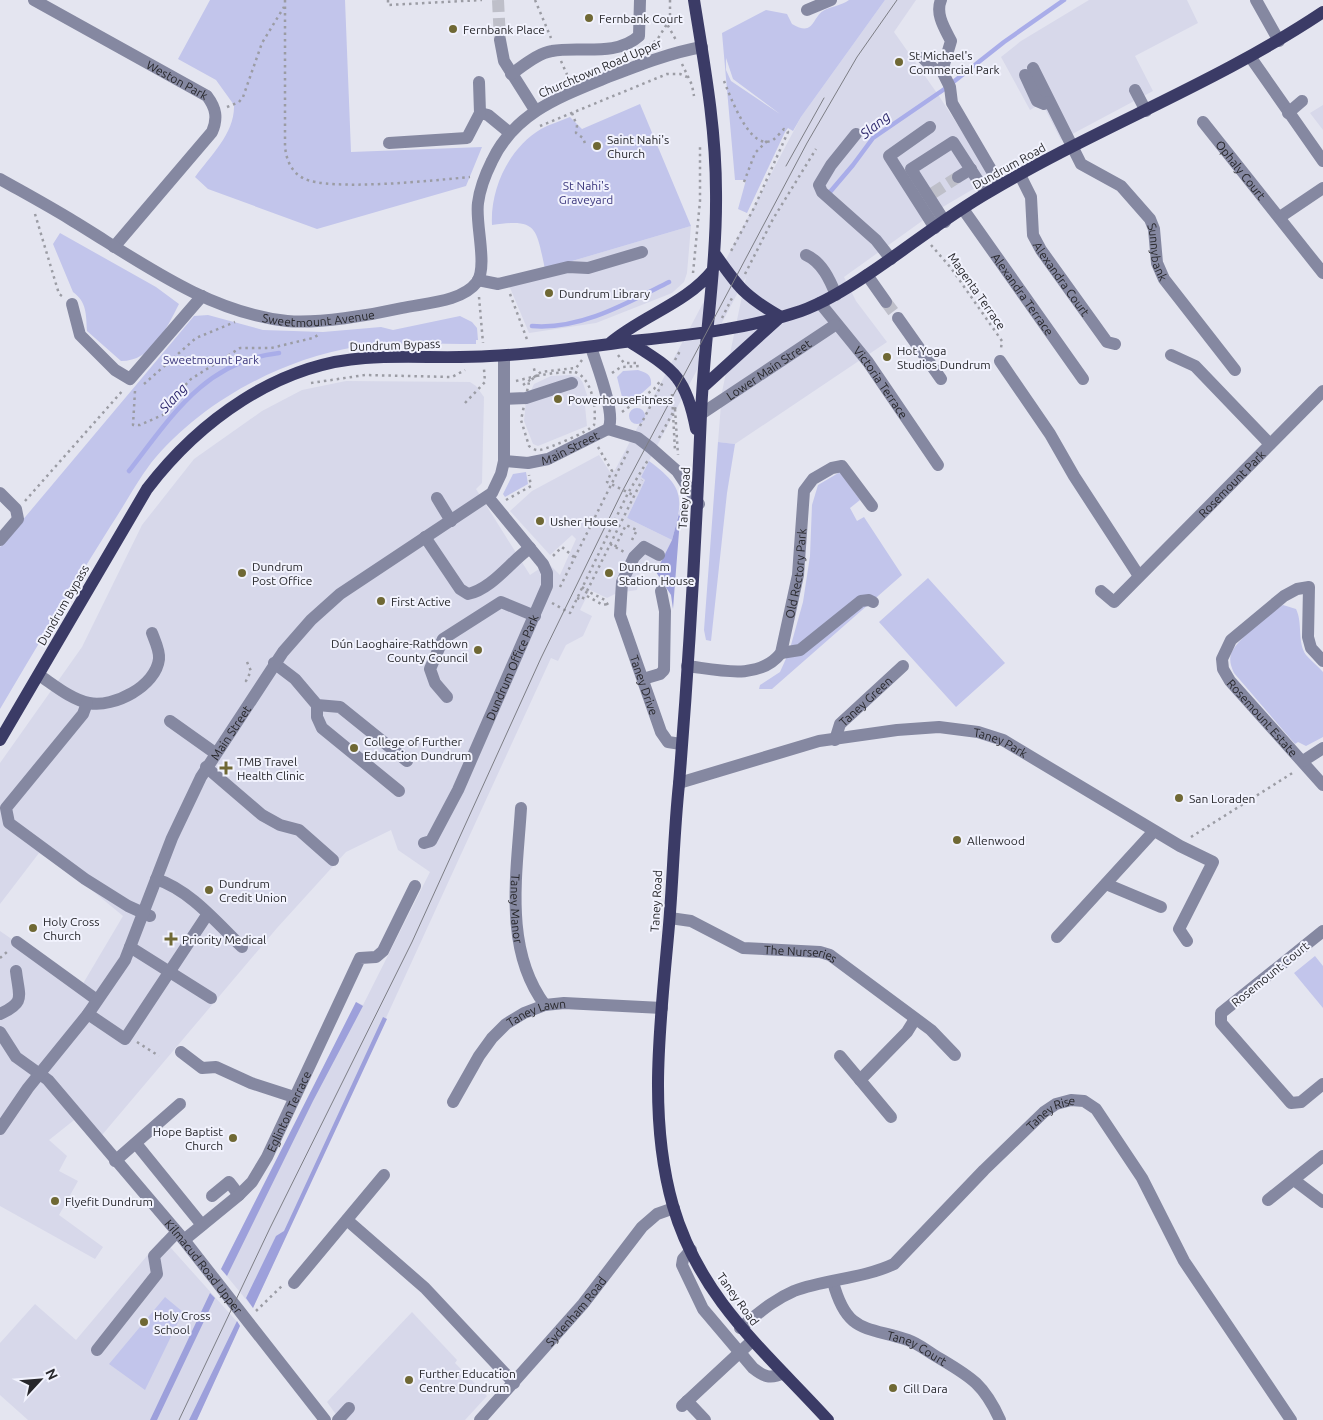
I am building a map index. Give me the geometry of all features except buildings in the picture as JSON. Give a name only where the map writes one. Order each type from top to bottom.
[{"type":"main road","points":[[694,0],[714,142],[716,188],[715,254],[707,331]]},
{"type":"main road","name":"Dundrum Road","points":[[707,331],[781,317],[836,295],[986,193],[1071,148],[1251,58],[1323,12]]},
{"type":"main road","points":[[703,387],[781,317],[753,302],[742,291],[715,254]]},
{"type":"main road","points":[[608,344],[683,299],[704,282],[714,269]]},
{"type":"main road","name":"Dundrum Bypass","points":[[0,740],[133,511],[164,468],[194,436],[221,414],[249,396],[284,380],[325,365],[362,358],[504,356],[630,342],[707,331]]},
{"type":"main road","name":"Taney Road","points":[[707,331],[701,414],[699,504],[662,1008],[659,1126],[664,1167],[674,1208],[691,1250],[711,1288],[740,1328],[828,1420]]},
{"type":"main road","points":[[630,342],[661,361],[678,378],[694,416],[700,452]]},
{"type":"street","name":"Weston Park","points":[[34,0],[207,96],[216,110],[216,119],[212,132],[114,247]]},
{"type":"street","points":[[511,74],[546,52],[615,48],[635,40],[639,36],[640,30],[640,0]]},
{"type":"street","points":[[807,10],[831,0]]},
{"type":"street","points":[[941,0],[938,6],[950,41],[942,71],[950,87],[952,103],[1000,186]]},
{"type":"street","points":[[1256,0],[1279,41]]},
{"type":"street","points":[[500,40],[502,56],[511,74],[535,110]]},
{"type":"street","name":"Churchtown Road Upper","points":[[478,280],[481,263],[477,215],[484,176],[498,149],[510,132],[535,110],[574,91],[670,53],[702,47]]},
{"type":"street","points":[[922,58],[934,69],[942,71]]},
{"type":"street","points":[[1251,58],[1323,161]]},
{"type":"street","name":"Sunnybank","points":[[1029,72],[1048,102],[1081,164],[1121,186],[1150,219],[1154,229],[1157,263],[1164,279],[1236,370]]},
{"type":"street","points":[[389,142],[463,140],[470,135],[480,113],[479,82]]},
{"type":"street","points":[[1135,90],[1146,111]]},
{"type":"street","points":[[1288,113],[1302,101]]},
{"type":"street","points":[[480,113],[488,115],[510,132]]},
{"type":"street","name":"Ophaly Court","points":[[1203,122],[1323,273]]},
{"type":"street","points":[[930,127],[888,156],[940,225]]},
{"type":"street","points":[[856,134],[831,165],[819,185],[822,192],[876,240],[891,259]]},
{"type":"street","points":[[940,225],[931,195],[911,169],[953,142],[986,193]]},
{"type":"street","points":[[958,177],[971,169]]},
{"type":"street","name":"Alexandra Court","points":[[1020,174],[1031,197],[1033,235],[1079,305],[1107,342],[1115,344]]},
{"type":"street","name":"Sweetmount Avenue","points":[[0,179],[114,247],[202,296],[246,313],[289,321],[327,319],[384,312],[438,301],[465,293],[478,280]]},
{"type":"street","points":[[1280,217],[1323,188]]},
{"type":"street","name":"Alexandra Terrace","points":[[963,209],[1083,379]]},
{"type":"street","points":[[478,280],[498,284],[568,267],[588,268],[642,252]]},
{"type":"street","points":[[806,255],[815,261],[826,273],[836,295]]},
{"type":"street","points":[[867,275],[886,302]]},
{"type":"street","points":[[72,304],[80,335],[114,370],[132,384],[202,296]]},
{"type":"street","name":"Victoria Terrace","points":[[820,303],[835,325],[868,362],[938,465]]},
{"type":"street","points":[[898,318],[941,380]]},
{"type":"street","name":"Lower Main Street","points":[[701,414],[835,325]]},
{"type":"street","name":"Main Street","points":[[504,461],[528,463],[542,461],[594,439],[608,429],[612,421],[591,346]]},
{"type":"street","points":[[1171,354],[1195,366],[1270,444]]},
{"type":"street","name":"Main Street","points":[[0,1129],[39,1074],[115,978],[147,915],[156,879],[184,810],[214,752],[274,663],[311,620],[340,594],[488,497],[498,484],[515,399],[504,356]]},
{"type":"street","points":[[1000,361],[1050,434],[1074,476],[1139,576]]},
{"type":"street","points":[[515,399],[572,383]]},
{"type":"street","name":"Rosemount Park","points":[[1101,591],[1114,602],[1323,391]]},
{"type":"street","points":[[608,429],[638,438],[651,448],[677,471],[699,504]]},
{"type":"street","name":"Old Rectory Park","points":[[781,652],[798,575],[804,491],[813,479],[832,468],[842,466],[872,506]]},
{"type":"street","points":[[0,493],[16,508],[18,519],[0,540]]},
{"type":"street","points":[[488,497],[530,548],[547,563]]},
{"type":"street","points":[[437,498],[451,521]]},
{"type":"street","points":[[425,537],[460,589],[468,594],[508,569],[518,556],[530,548]]},
{"type":"street","points":[[620,615],[622,582],[634,557],[644,548],[659,555]]},
{"type":"street","name":"Dundrum Office Park","points":[[424,843],[431,841],[458,790],[535,616],[547,586],[547,563]]},
{"type":"street","name":"Rosemount Estate","points":[[1323,661],[1311,648],[1308,637],[1309,588],[1296,589],[1284,596],[1231,640],[1222,659],[1223,669],[1230,681],[1323,785]]},
{"type":"street","points":[[643,679],[660,674],[664,670],[665,611],[661,591]]},
{"type":"street","points":[[687,666],[748,671],[765,667],[781,652],[800,650],[861,601],[869,600],[873,602]]},
{"type":"street","points":[[447,697],[435,683],[430,669],[443,639],[501,602],[535,616]]},
{"type":"street","name":"Taney Drive","points":[[620,615],[664,738],[668,742],[681,744]]},
{"type":"street","points":[[39,675],[87,703],[100,705],[123,698],[134,693],[148,680],[156,667],[159,659],[152,633]]},
{"type":"street","points":[[274,663],[295,679],[317,705],[317,717],[322,728],[399,791]]},
{"type":"street","name":"Taney Green","points":[[835,740],[840,724],[903,666]]},
{"type":"street","points":[[87,703],[84,714],[6,808],[6,819],[84,879],[147,915]]},
{"type":"street","points":[[317,705],[340,708],[407,761]]},
{"type":"street","points":[[170,721],[214,752]]},
{"type":"street","name":"Taney Park","points":[[679,783],[819,741],[897,730],[939,727],[978,732],[1003,740],[1154,831],[1212,862],[1179,929],[1186,941]]},
{"type":"street","name":"Rosemount Estate","points":[[1305,763],[1323,748]]},
{"type":"street","points":[[206,767],[262,815],[280,825],[299,830],[333,860]]},
{"type":"street","name":"Taney Manor","points":[[521,808],[517,871],[517,930],[522,962],[528,978],[545,1004]]},
{"type":"street","points":[[1057,937],[1154,831]]},
{"type":"street","points":[[156,879],[175,887],[242,947]]},
{"type":"street","points":[[1106,884],[1161,907]]},
{"type":"street","name":"Eglinton Terrace","points":[[97,1350],[157,1274],[154,1256],[180,1236],[202,1225],[239,1195],[259,1171],[360,958],[376,957],[383,951],[415,886]]},
{"type":"street","points":[[88,1014],[126,1037],[207,915]]},
{"type":"street","name":"The Nurseries","points":[[670,918],[690,921],[743,948],[820,952],[830,955],[930,1030],[955,1055]]},
{"type":"street","name":"Rosemount Court","points":[[1323,932],[1221,1013],[1221,1023],[1291,1103],[1301,1102],[1323,1084]]},
{"type":"street","points":[[17,942],[97,1000]]},
{"type":"street","points":[[130,947],[211,998]]},
{"type":"street","points":[[0,1014],[15,1007],[19,1002],[16,971]]},
{"type":"street","name":"Taney Lawn","points":[[452,1102],[492,1038],[506,1024],[524,1013],[545,1004],[564,1003],[662,1008]]},
{"type":"street","points":[[860,1080],[907,1032],[915,1019]]},
{"type":"street","name":"Kilmacud Road Upper","points":[[0,1032],[16,1057],[48,1080],[180,1236],[325,1420]]},
{"type":"street","points":[[180,1052],[202,1068],[216,1067],[251,1083],[294,1097]]},
{"type":"street","points":[[840,1056],[891,1117]]},
{"type":"street","name":"Taney Rise","points":[[740,1328],[783,1296],[796,1290],[876,1273],[894,1264],[984,1170],[1044,1112],[1056,1104],[1071,1100],[1084,1101],[1096,1109],[1142,1178],[1184,1261],[1290,1420]]},
{"type":"street","points":[[115,1161],[180,1104]]},
{"type":"street","points":[[138,1146],[202,1225]]},
{"type":"street","points":[[1268,1200],[1323,1156]]},
{"type":"street","points":[[294,1283],[384,1175]]},
{"type":"street","points":[[212,1196],[227,1179],[239,1195]]},
{"type":"street","points":[[1294,1180],[1323,1202]]},
{"type":"street","name":"Sydenham Road","points":[[480,1420],[583,1304],[642,1227],[657,1214],[674,1208]]},
{"type":"street","points":[[347,1220],[425,1288],[514,1383]]},
{"type":"street","points":[[691,1250],[683,1259],[682,1265],[704,1309],[740,1353],[762,1376],[776,1376],[783,1372]]},
{"type":"street","name":"Taney Court","points":[[833,1282],[838,1300],[845,1314],[856,1324],[874,1332],[910,1340],[973,1378],[986,1392],[1000,1420]]},
{"type":"street","points":[[705,1420],[685,1403],[752,1341]]},
{"type":"street","points":[[338,1420],[349,1408]]},
{"type":"path","points":[[285,0],[285,146],[288,162],[298,174],[304,178],[326,184],[410,182],[484,176]]},
{"type":"path","points":[[388,0],[388,5],[482,0]]},
{"type":"path","points":[[535,0],[574,91]]},
{"type":"path","points":[[648,61],[644,48],[657,40],[667,24],[670,16],[670,0]]},
{"type":"path","points":[[216,110],[235,105],[243,97],[262,43],[285,6]]},
{"type":"path","points":[[667,24],[675,37]]},
{"type":"path","points":[[685,72],[692,85],[695,101]]},
{"type":"path","points":[[537,128],[667,74],[687,77]]},
{"type":"path","points":[[724,81],[745,128],[754,137],[767,141]]},
{"type":"path","points":[[572,113],[577,126],[576,133],[583,138],[586,146]]},
{"type":"path","points":[[744,182],[755,152],[784,129],[788,132]]},
{"type":"path","points":[[693,269],[700,201],[699,136]]},
{"type":"path","points":[[30,196],[59,294],[72,304]]},
{"type":"path","name":"Magenta Terrace","points":[[922,238],[940,254],[1002,341],[1000,361]]},
{"type":"path","points":[[478,280],[483,340]]},
{"type":"path","points":[[505,282],[526,334]]},
{"type":"path","points":[[18,519],[26,501],[132,384],[196,338],[233,323],[246,313]]},
{"type":"path","points":[[132,384],[136,388],[132,425],[140,425],[166,414],[178,393],[190,380],[218,360],[240,348],[271,348],[313,338],[323,332],[327,319]]},
{"type":"path","points":[[608,344],[624,363],[648,365]]},
{"type":"path","points":[[515,399],[529,382],[541,372],[576,368],[591,346]]},
{"type":"path","points":[[284,380],[317,383],[366,376],[452,377],[471,368],[484,357]]},
{"type":"path","points":[[612,379],[613,371],[621,367],[635,365],[648,369]]},
{"type":"path","points":[[572,371],[580,374],[587,382],[591,395],[595,413],[594,425],[586,431],[541,450],[533,449],[529,446],[515,399],[524,384],[536,376],[572,371]]},
{"type":"path","points":[[657,375],[666,382]]},
{"type":"path","points":[[622,412],[654,389],[662,379]]},
{"type":"path","points":[[464,403],[485,382]]},
{"type":"path","points":[[669,387],[672,394],[677,455]]},
{"type":"path","points":[[674,393],[676,462]]},
{"type":"path","points":[[620,404],[625,421]]},
{"type":"path","points":[[636,428],[644,433]]},
{"type":"path","points":[[652,438],[659,442]]},
{"type":"path","points":[[594,439],[612,471],[607,482],[635,496]]},
{"type":"path","points":[[668,450],[677,455]]},
{"type":"path","points":[[577,598],[582,600],[587,591],[642,480]]},
{"type":"path","points":[[559,588],[610,484]]},
{"type":"path","points":[[556,596],[552,604],[570,613],[628,493]]},
{"type":"path","points":[[610,544],[625,552],[637,530],[621,522]]},
{"type":"path","points":[[615,547],[626,525]]},
{"type":"path","points":[[547,563],[562,547],[574,557]]},
{"type":"path","points":[[582,588],[605,600],[620,615]]},
{"type":"path","points":[[587,596],[603,605],[607,604]]},
{"type":"path","points":[[1180,846],[1305,763]]},
{"type":"path","points":[[126,1037],[159,1056]]},
{"type":"path","points":[[246,1320],[284,1284],[294,1283]]},
{"type":"shaded area","points":[[885,0],[916,0],[894,32],[939,96],[992,178],[936,211],[844,277],[856,301],[887,342],[735,444],[718,442],[722,392],[746,277],[641,477],[645,480],[627,518],[672,540],[656,572],[641,565],[637,590],[617,593],[607,598],[590,590],[580,610],[592,616],[583,636],[566,645],[558,661],[551,658],[253,1308],[221,1269],[356,1002],[363,1005],[430,872],[398,850],[391,830],[346,852],[277,928],[102,1135],[83,1113],[49,1140],[67,1156],[59,1171],[78,1181],[59,1215],[103,1247],[95,1259],[0,1206],[0,931],[81,987],[123,916],[82,882],[39,853],[0,904],[0,763],[82,647],[142,525],[194,459],[262,411],[302,390],[346,381],[470,382],[476,386],[484,397],[482,483],[476,489],[530,575],[548,563],[560,575],[576,539],[572,535],[550,555],[510,511],[532,491],[599,455],[610,472],[615,470],[801,117]]},
{"type":"shaded area","points":[[1089,0],[1187,0],[1198,23],[1135,56],[1153,91],[1061,140],[1042,103],[1030,110],[1001,57],[1021,41]]},
{"type":"shaded area","points":[[1323,105],[1323,130],[1310,113]]},
{"type":"shaded area","points":[[691,226],[687,273],[684,282],[672,293],[596,323],[529,333],[508,283],[545,269]]},
{"type":"shaded area","points":[[570,375],[579,377],[590,404],[585,406],[587,426],[538,446],[533,444],[524,421],[526,401],[534,384],[551,376]]},
{"type":"shaded area","points":[[681,506],[673,609],[671,595],[656,572],[672,540]]},
{"type":"shaded area","points":[[356,1002],[363,1006],[313,1101],[227,1276],[221,1269]]},
{"type":"shaded area","points":[[383,1017],[387,1019],[253,1308],[246,1298],[276,1236],[284,1231]]},
{"type":"shaded area","name":"Holy Cross School","points":[[162,1238],[240,1325],[197,1420],[28,1420],[0,1395],[0,1343],[35,1304],[76,1340]]},
{"type":"shaded area","points":[[210,1293],[215,1298],[157,1420],[150,1420]]},
{"type":"shaded area","name":"Further Education Centre Dundrum","points":[[412,1312],[457,1360],[455,1363],[487,1396],[465,1420],[340,1420],[327,1402]]},
{"type":"shaded area","points":[[237,1321],[240,1326],[197,1420],[189,1420]]},
{"type":"green space","points":[[210,0],[345,0],[351,152],[482,147],[466,186],[317,229],[208,189],[195,177],[215,152],[231,125],[234,105],[216,80],[178,59]]},
{"type":"green space","points":[[849,0],[885,0],[793,131],[788,128],[785,132],[747,213],[738,209],[746,180],[735,180],[722,33],[766,10],[787,14],[792,24],[799,27],[809,27],[823,11]],"holes":[[[726,58],[733,79],[780,114],[731,81],[726,70]]]},
{"type":"green space","name":"St Nahi's Graveyard","points":[[640,104],[691,226],[545,269],[539,244],[532,229],[527,225],[518,223],[492,225],[494,197],[498,184],[511,158],[530,137],[544,127],[570,117],[582,129]]},
{"type":"green space","points":[[60,233],[156,287],[179,304],[163,333],[150,350],[132,360],[121,361],[87,331],[86,314],[83,305],[78,296],[73,292],[53,244]]},
{"type":"green space","name":"Sweetmount Park","points":[[208,315],[263,330],[323,332],[381,327],[393,330],[460,316],[472,322],[477,328],[478,340],[476,340],[476,344],[400,343],[370,345],[326,353],[298,362],[243,387],[193,421],[171,441],[140,478],[0,709],[0,547],[194,316]]},
{"type":"green space","points":[[638,370],[648,375],[651,379],[651,385],[632,402],[628,402],[622,397],[617,377],[623,371]]},
{"type":"green space","points":[[637,408],[645,416],[637,424],[629,416]]},
{"type":"green space","points":[[718,442],[735,444],[727,493],[711,641],[706,640],[704,630]]},
{"type":"green space","points":[[649,461],[670,479],[678,496],[678,515],[672,540],[627,518],[645,480],[641,477]]},
{"type":"green space","points":[[526,472],[528,484],[505,497],[503,494],[513,474]]},
{"type":"green space","points":[[840,472],[860,500],[850,508],[857,521],[864,517],[902,575],[772,689],[759,689],[760,685],[780,672],[789,652],[803,602],[810,556],[812,505],[818,485]]},
{"type":"green space","points":[[928,578],[1005,663],[956,707],[879,622]]},
{"type":"green space","points":[[1283,605],[1296,609],[1303,650],[1323,672],[1323,737],[1306,746],[1298,742],[1295,744],[1234,673],[1230,659],[1234,648],[1239,642]]},
{"type":"green space","points":[[1315,956],[1323,966],[1323,1008],[1294,973]]},
{"type":"green space","points":[[165,1297],[183,1312],[145,1390],[109,1364]]},
{"type":"waterway","name":"Slang","points":[[952,83],[1004,42],[1064,0]]},
{"type":"waterway","name":"Slang","points":[[830,192],[873,138],[946,88]]},
{"type":"waterway","name":"Slang","points":[[532,326],[568,324],[586,319],[620,306],[669,282]]},
{"type":"waterway","name":"Slang","points":[[129,471],[175,412],[210,380],[230,367],[253,358],[279,353]]},
{"type":"tunnel","points":[[498,0],[500,40]]},
{"type":"tunnel","points":[[933,193],[958,177]]},
{"type":"tunnel","points":[[886,302],[898,318]]},
{"type":"tram line","points":[[179,1420],[270,1228],[412,942],[541,658],[623,490],[807,143],[857,57],[897,0]]},
{"type":"tram line","points":[[786,166],[824,98]]},
{"type":"place","name":"Fernbank Court","points":[[589,18]]},
{"type":"place","name":"Fernbank Place","points":[[453,29]]},
{"type":"place","name":"St Michael's Commercial Park","points":[[899,62]]},
{"type":"place","name":"Saint Nahi's Church","points":[[597,146]]},
{"type":"place","name":"Dundrum Library","points":[[549,293]]},
{"type":"place","name":"Hot Yoga Studios Dundrum","points":[[887,357]]},
{"type":"place","name":"PowerhouseFitness","points":[[558,399]]},
{"type":"place","name":"Usher House","points":[[540,521]]},
{"type":"place","name":"Dundrum Post Office","points":[[242,573]]},
{"type":"place","name":"Dundrum Station House","points":[[609,573]]},
{"type":"place","name":"First Active","points":[[381,601]]},
{"type":"place","name":"Dún Laoghaire-Rathdown County Council","points":[[478,650]]},
{"type":"place","name":"College of Further Education Dundrum","points":[[354,748]]},
{"type":"place","name":"TMB Travel Health Clinic","points":[[226,768]]},
{"type":"place","name":"San Loraden","points":[[1179,798]]},
{"type":"place","name":"Allenwood","points":[[957,840]]},
{"type":"place","name":"Dundrum Credit Union","points":[[209,890]]},
{"type":"place","name":"Holy Cross Church","points":[[33,928]]},
{"type":"place","name":"Priority Medical","points":[[171,939]]},
{"type":"place","name":"Hope Baptist Church","points":[[233,1138]]},
{"type":"place","name":"Flyefit Dundrum","points":[[55,1201]]},
{"type":"place","name":"Holy Cross School","points":[[144,1322]]},
{"type":"place","name":"Further Education Centre Dundrum","points":[[409,1380]]},
{"type":"place","name":"Cill Dara","points":[[893,1388]]}]
